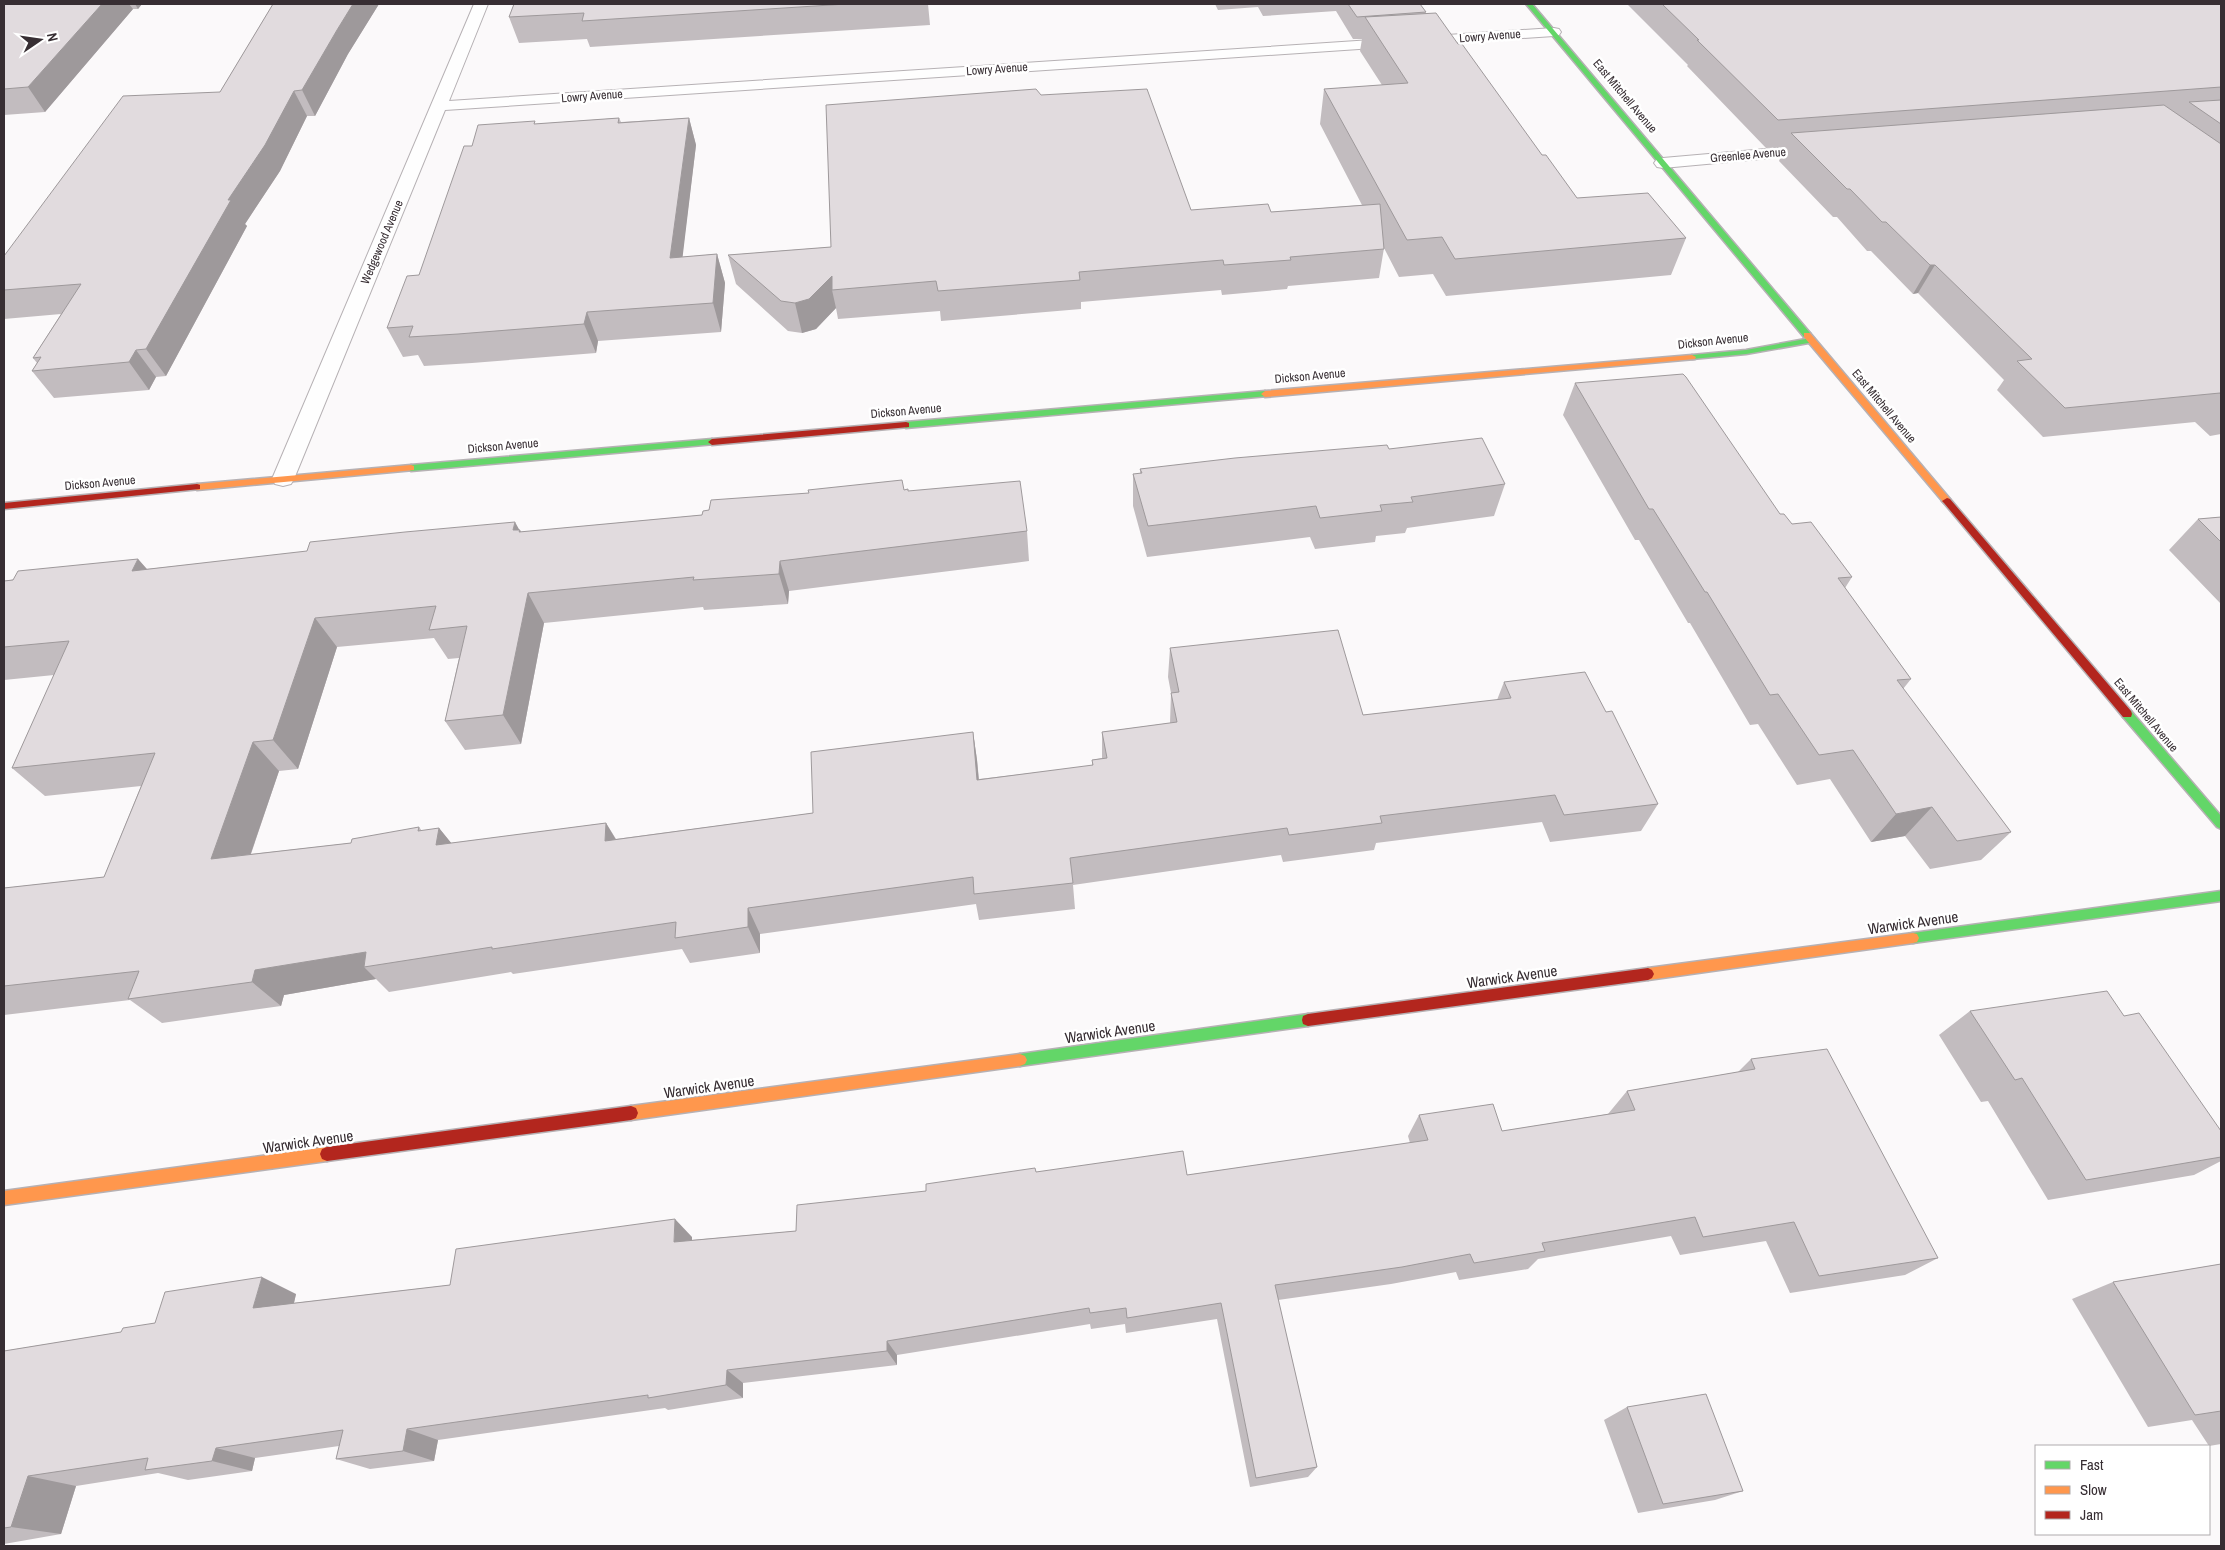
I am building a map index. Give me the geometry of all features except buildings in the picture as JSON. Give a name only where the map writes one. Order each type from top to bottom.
[{"type":"street","name":"Wedgewood Avenue","points":[[283,479],[481,4]]},
{"type":"street","name":"East Mitchell Avenue","points":[[1529,4],[2221,824]]},
{"type":"street","name":"Lowry Avenue","points":[[439,106],[1554,32]]},
{"type":"street","name":"Greenlee Avenue","points":[[1663,163],[1833,148]]},
{"type":"street","name":"Dickson Avenue","points":[[4,506],[283,479],[1746,352],[1811,340]]},
{"type":"street","name":"Warwick Avenue","points":[[4,1198],[2221,896]]},
{"type":"traffic: fast","points":[[1529,4],[1807,335]]},
{"type":"traffic: fast","points":[[1692,357],[1746,352],[1811,340]]},
{"type":"traffic: fast","points":[[906,425],[1265,394]]},
{"type":"traffic: fast","points":[[411,468],[712,442]]},
{"type":"traffic: fast","points":[[2127,714],[2221,824]]},
{"type":"traffic: fast","points":[[1913,938],[2221,896]]},
{"type":"traffic: fast","points":[[1020,1060],[1308,1020]]},
{"type":"traffic: slow","points":[[1807,335],[1947,501]]},
{"type":"traffic: slow","points":[[1265,394],[1692,357]]},
{"type":"traffic: slow","points":[[197,487],[411,468]]},
{"type":"traffic: slow","points":[[1648,974],[1913,938]]},
{"type":"traffic: slow","points":[[631,1113],[1020,1060]]},
{"type":"traffic: slow","points":[[4,1198],[327,1154]]},
{"type":"traffic: jam","points":[[712,442],[906,425]]},
{"type":"traffic: jam","points":[[4,506],[197,487]]},
{"type":"traffic: jam","points":[[1947,501],[2127,714]]},
{"type":"traffic: jam","points":[[1308,1020],[1648,974]]},
{"type":"traffic: jam","points":[[327,1154],[631,1113]]}]
